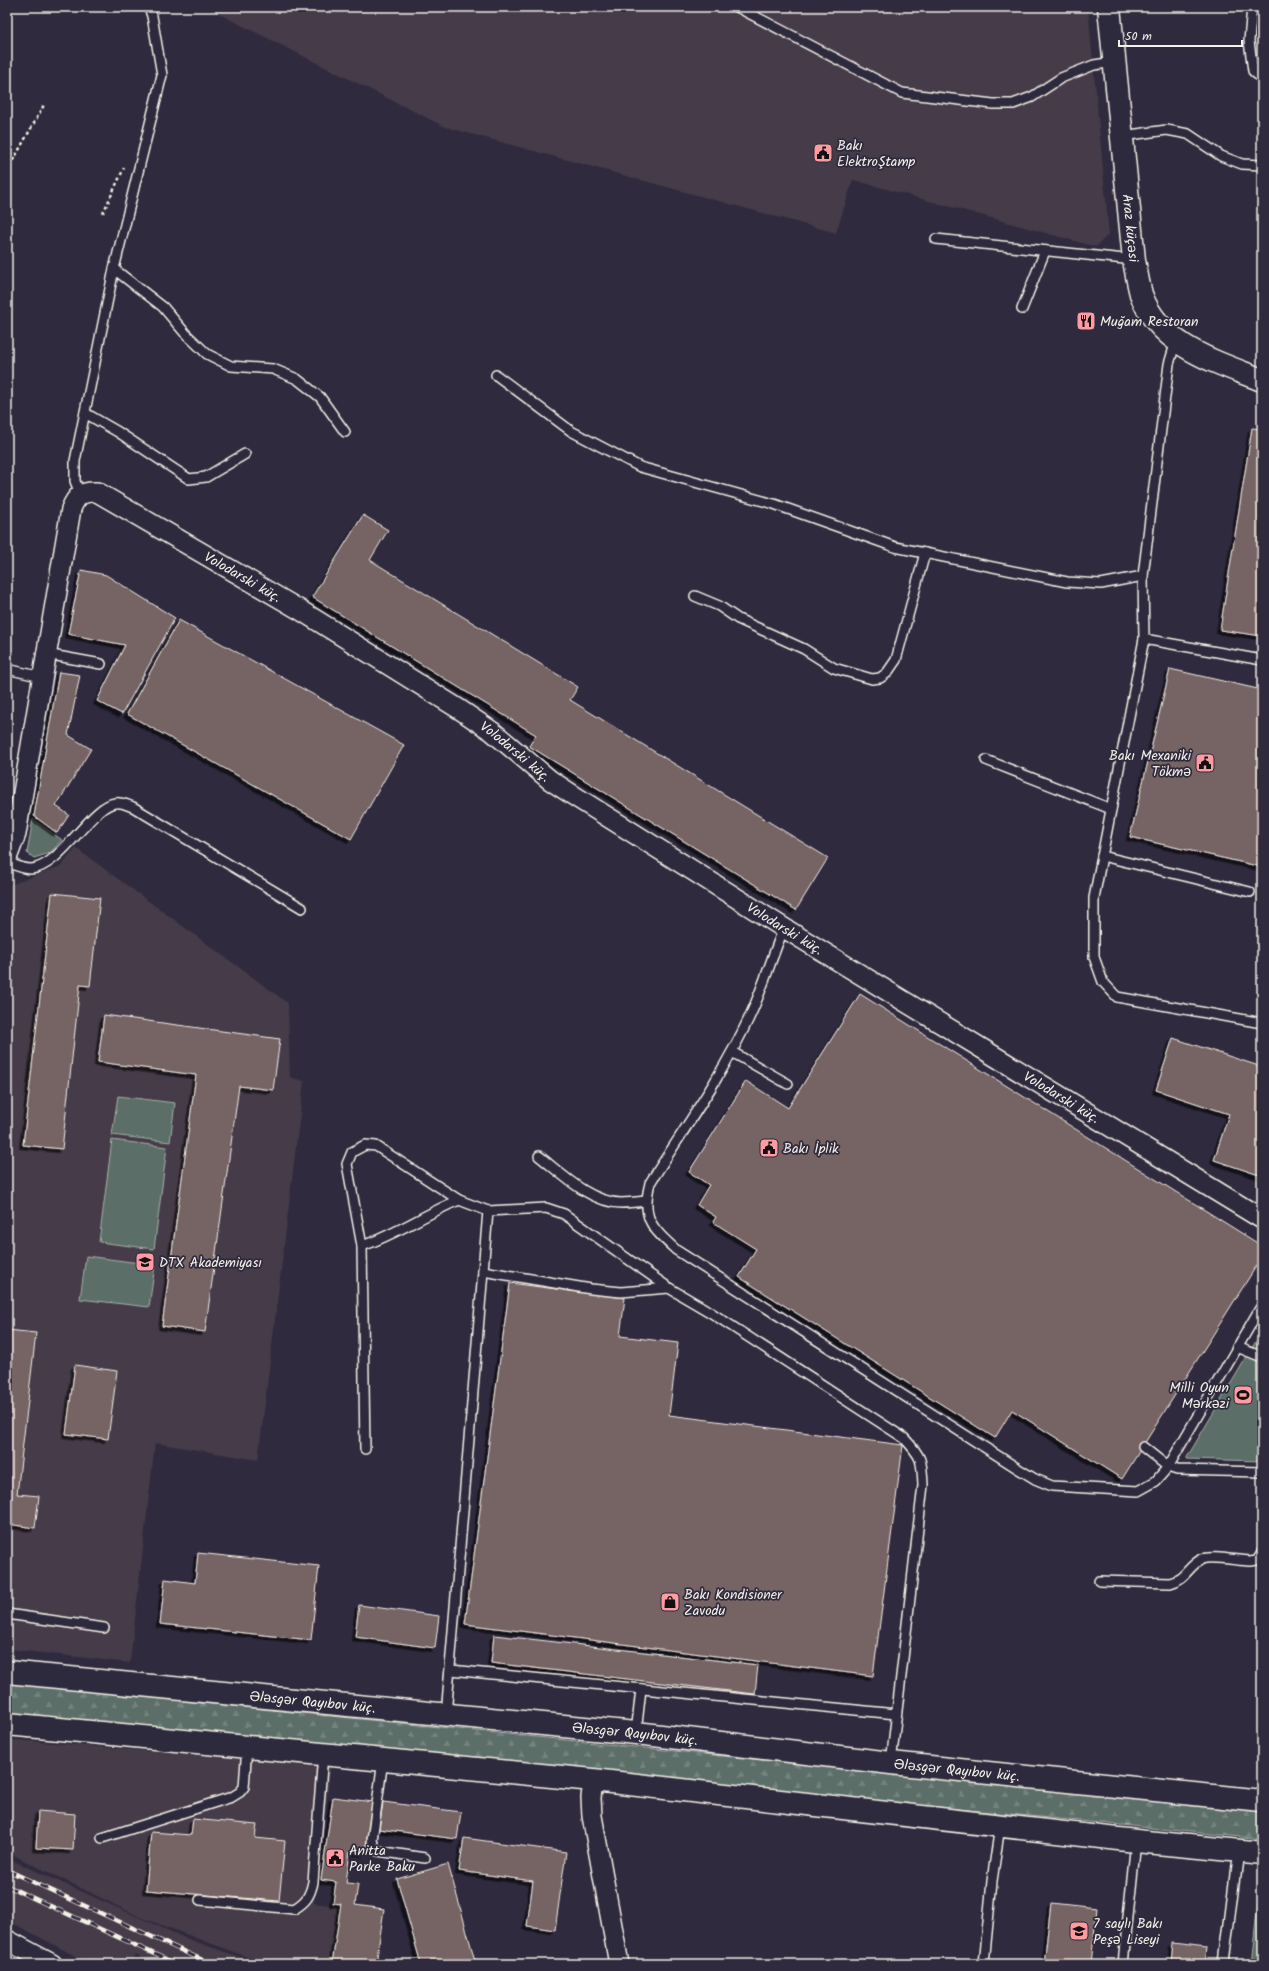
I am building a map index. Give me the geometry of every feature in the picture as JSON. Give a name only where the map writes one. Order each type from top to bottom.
[{"type":"main road","name":"Araz küçəsi","points":[[1109,7],[1134,260],[1141,294],[1149,310],[1161,328],[1176,341],[1198,354],[1262,380]]},
{"type":"main road","name":"Ələsgər Qayıbov küç.","points":[[7,1672],[636,1733],[891,1763],[1262,1801]]},
{"type":"main road","points":[[7,1724],[593,1780],[1136,1841],[1262,1853]]},
{"type":"street","name":"Volodarski küç.","points":[[80,494],[89,492],[105,496],[300,610],[482,724],[550,780],[784,928],[1262,1219]]},
{"type":"street","points":[[7,858],[16,834],[72,509],[75,499],[80,494]]},
{"type":"street","points":[[593,1780],[591,1798],[592,1816],[619,1964]]},
{"type":"street","points":[[7,1940],[52,1964]]},
{"type":"lane","points":[[80,494],[75,481],[75,462],[114,269],[162,75],[152,16],[148,7]]},
{"type":"lane","points":[[738,7],[902,93],[993,104],[1013,104],[1032,97],[1061,78],[1094,65],[1114,62]]},
{"type":"lane","points":[[1252,7],[1249,41],[1253,71],[1262,79]]},
{"type":"lane","points":[[1122,136],[1167,130],[1188,134],[1222,156],[1242,164],[1262,165]]},
{"type":"lane","points":[[936,239],[1134,260]]},
{"type":"lane","points":[[1022,309],[1045,251]]},
{"type":"lane","points":[[114,269],[163,306],[185,333],[207,354],[231,366],[273,369],[297,379],[320,397],[345,432]]},
{"type":"lane","points":[[1176,341],[1169,364],[1144,576],[1144,639],[1094,898],[1094,956],[1103,982],[1117,997],[1262,1023]]},
{"type":"lane","points":[[496,375],[571,431],[640,467],[774,504],[895,547],[1067,582],[1101,584],[1144,576]]},
{"type":"lane","points":[[85,413],[118,432],[189,479],[206,477],[245,454]]},
{"type":"lane","points":[[695,596],[720,606],[738,619],[804,649],[834,668],[872,679],[880,678],[887,674],[896,660],[925,553]]},
{"type":"lane","points":[[1144,639],[1262,660]]},
{"type":"lane","points":[[46,654],[101,664]]},
{"type":"lane","points":[[7,669],[42,677]]},
{"type":"lane","points":[[986,760],[1111,808]]},
{"type":"lane","points":[[7,862],[22,868],[31,869],[45,865],[102,809],[113,803],[122,803],[140,811],[302,908]]},
{"type":"lane","points":[[1102,856],[1250,892]]},
{"type":"lane","points":[[784,928],[774,950],[766,980],[732,1052],[650,1183],[646,1201],[649,1220],[659,1234],[676,1250],[1035,1479],[1052,1486],[1138,1491],[1156,1481],[1168,1466],[1262,1305]]},
{"type":"lane","points":[[732,1052],[788,1084]]},
{"type":"lane","points":[[365,1449],[362,1246],[346,1164],[352,1152],[365,1145],[376,1146],[459,1200],[488,1212],[546,1208],[564,1214],[669,1288],[710,1312],[898,1434],[917,1452],[922,1462],[923,1485],[891,1763]]},
{"type":"lane","points":[[539,1156],[582,1189],[604,1200],[620,1203],[646,1201]]},
{"type":"lane","points":[[362,1246],[396,1232],[431,1211],[459,1200]]},
{"type":"lane","points":[[446,1715],[451,1670],[488,1212]]},
{"type":"lane","points":[[483,1271],[591,1289],[621,1292],[669,1288]]},
{"type":"lane","points":[[1238,1347],[1262,1357]]},
{"type":"lane","points":[[1143,1447],[1168,1466],[1184,1471],[1262,1472]]},
{"type":"lane","points":[[1099,1581],[1170,1583],[1183,1578],[1195,1564],[1204,1558],[1250,1561],[1257,1560],[1262,1552]]},
{"type":"lane","points":[[7,1614],[104,1628]]},
{"type":"lane","points":[[451,1670],[896,1714]]},
{"type":"lane","points":[[636,1733],[641,1689]]},
{"type":"lane","points":[[102,1838],[236,1795],[244,1787],[247,1747]]},
{"type":"lane","points":[[200,1900],[294,1909],[304,1904],[310,1895],[313,1882],[323,1754]]},
{"type":"lane","points":[[383,1760],[372,1840],[374,1847],[378,1851],[425,1858]]},
{"type":"lane","points":[[984,1964],[992,1881],[1000,1825]]},
{"type":"lane","points":[[1123,1964],[1136,1841]]},
{"type":"lane","points":[[1224,1964],[1238,1851]]},
{"type":"path","points":[[10,166],[44,105]]},
{"type":"path","points":[[103,213],[127,162]]},
{"type":"shaded area","name":"Bakı ElektroŞtamp","points":[[205,7],[1088,7],[1109,234],[1096,247],[853,180],[836,233],[445,127]]},
{"type":"shaded area","name":"DTX Akademiyası","points":[[76,848],[288,1003],[290,1077],[304,1081],[258,1460],[155,1443],[130,1663],[7,1649],[7,886],[61,866]]},
{"type":"shaded area","points":[[7,1739],[331,1766],[314,1903],[338,1906],[330,1964],[266,1964],[140,1917],[7,1852]]},
{"type":"shaded area","points":[[7,1858],[185,1938],[260,1964],[151,1964],[136,1955],[131,1964],[90,1964],[7,1920]]},
{"type":"green space","points":[[33,819],[62,840],[50,853],[34,858],[27,853]]},
{"type":"green space","points":[[118,1096],[175,1103],[170,1142],[112,1135]]},
{"type":"green space","points":[[112,1140],[167,1147],[154,1249],[99,1242]]},
{"type":"green space","points":[[86,1256],[155,1265],[149,1307],[80,1299]]},
{"type":"green space","name":"Milli Oyun Mərkəzi","points":[[1262,1331],[1262,1461],[1186,1459]]},
{"type":"green space","points":[[7,1683],[1262,1811],[1262,1839],[7,1715]]},
{"type":"green space","points":[[1261,1875],[1262,1964],[1251,1964]]},
{"type":"building","points":[[1252,428],[1262,429],[1262,636],[1220,630]]},
{"type":"building","points":[[363,515],[388,530],[370,560],[578,687],[570,700],[828,858],[796,910],[529,746],[536,735],[312,597]]},
{"type":"building","points":[[81,570],[106,575],[175,618],[122,714],[97,701],[125,645],[68,634]]},
{"type":"building","points":[[179,620],[404,745],[351,839],[127,714]]},
{"type":"building","name":"Bakı Mexaniki Tökmə","points":[[1170,669],[1262,690],[1262,867],[1130,837]]},
{"type":"building","points":[[59,672],[80,675],[68,735],[91,749],[56,806],[69,815],[57,833],[34,816]]},
{"type":"building","points":[[52,893],[100,898],[90,986],[80,985],[62,1149],[23,1145]]},
{"type":"building","name":"Bakı İplik","points":[[860,994],[1262,1246],[1262,1257],[1122,1479],[1012,1410],[995,1438],[739,1277],[756,1249],[713,1222],[716,1217],[697,1205],[709,1185],[689,1172],[746,1081],[788,1108]]},
{"type":"building","points":[[104,1015],[280,1039],[273,1090],[239,1086],[205,1332],[162,1326],[196,1075],[98,1062]]},
{"type":"building","points":[[1173,1038],[1262,1067],[1262,1176],[1214,1160],[1229,1114],[1156,1090]]},
{"type":"building","points":[[510,1283],[625,1298],[620,1336],[678,1343],[669,1415],[903,1445],[873,1676],[465,1624]]},
{"type":"building","points":[[7,1330],[36,1333],[17,1494],[39,1496],[35,1528],[7,1524]]},
{"type":"building","points":[[75,1365],[117,1371],[108,1439],[66,1434]]},
{"type":"building","points":[[198,1553],[319,1566],[311,1640],[160,1624],[165,1579],[195,1583]]},
{"type":"building","points":[[359,1605],[439,1616],[435,1648],[355,1637]]},
{"type":"building","points":[[494,1635],[758,1665],[755,1694],[491,1663]]},
{"type":"building","points":[[333,1797],[373,1802],[365,1853],[350,1851],[346,1883],[358,1884],[355,1905],[384,1909],[376,1964],[332,1964],[341,1904],[333,1903],[336,1882],[321,1880]]},
{"type":"building","points":[[383,1802],[461,1812],[457,1839],[379,1829]]},
{"type":"building","points":[[38,1811],[75,1814],[73,1850],[36,1848]]},
{"type":"building","points":[[193,1819],[257,1825],[255,1838],[285,1841],[279,1901],[146,1890],[151,1832],[191,1835]]},
{"type":"building","points":[[464,1838],[566,1852],[555,1930],[527,1926],[533,1881],[459,1871]]},
{"type":"building","points":[[448,1864],[476,1964],[421,1964],[397,1879]]},
{"type":"building","points":[[1051,1903],[1097,1908],[1091,1964],[1044,1964]]},
{"type":"building","points":[[1171,1944],[1207,1948],[1205,1964],[1169,1964]]},
{"type":"railway","points":[[7,1870],[211,1964]]},
{"type":"railway","points":[[7,1886],[176,1964]]},
{"type":"place","name":"Bakı ElektroŞtamp","points":[[823,153]]},
{"type":"place","name":"Muğam Restoran","points":[[1086,321]]},
{"type":"place","name":"Bakı Mexaniki Tökmə","points":[[1205,763]]},
{"type":"place","name":"Bakı İplik","points":[[769,1148]]},
{"type":"place","name":"DTX Akademiyası","points":[[145,1262]]},
{"type":"place","name":"Milli Oyun Mərkəzi","points":[[1243,1395]]},
{"type":"place","name":"Bakı Kondisioner Zavodu","points":[[670,1602]]},
{"type":"place","name":"Anitta Parke Baku","points":[[335,1858]]},
{"type":"place","name":"7 saylı Bakı Peşə Liseyi","points":[[1079,1931]]}]
